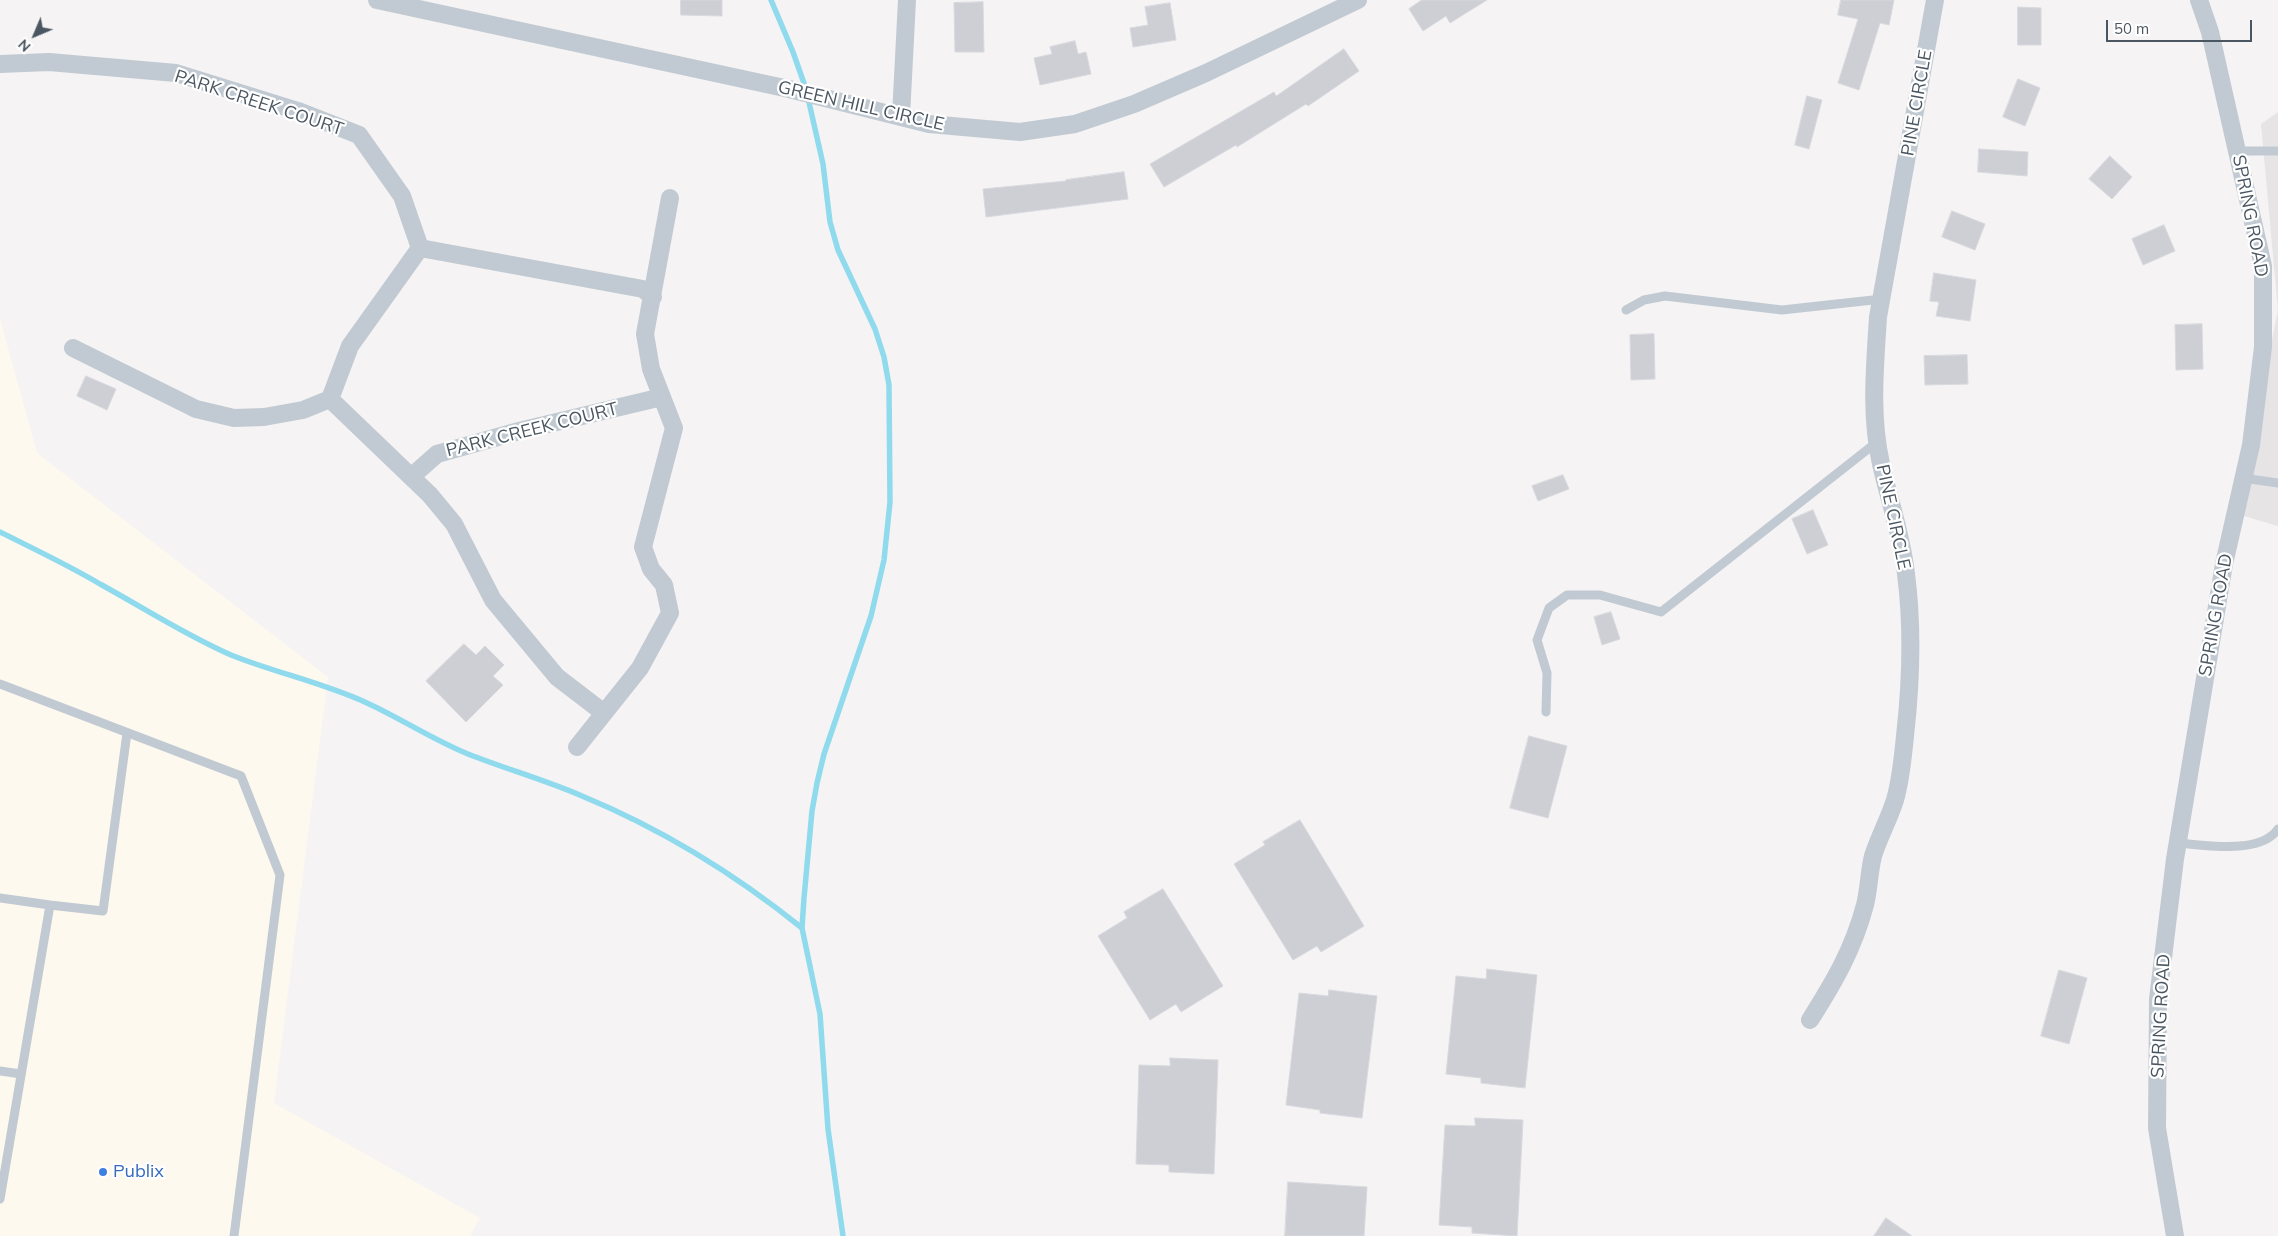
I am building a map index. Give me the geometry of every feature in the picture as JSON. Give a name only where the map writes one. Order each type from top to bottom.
[{"type":"street","name":"GREEN HILL CIRCLE","points":[[377,0],[779,87],[929,124],[1020,132],[1075,124],[1134,104],[1358,0]]},
{"type":"street","points":[[902,116],[907,0]]},
{"type":"street","name":"PINE CIRCLE","points":[[1810,1020],[1842,968],[1856,934],[1865,903],[1870,869],[1878,839],[1894,800],[1902,765],[1909,703],[1911,643],[1907,584],[1896,519],[1880,463],[1874,400],[1878,317],[1935,0]]},
{"type":"street","name":"SPRING ROAD","points":[[2175,1236],[2157,1128],[2158,999],[2178,843],[2224,564],[2251,445],[2263,347],[2263,266],[2210,32],[2199,0]]},
{"type":"street","name":"PARK CREEK COURT","points":[[0,64],[49,62],[176,73],[298,111],[358,135],[402,196],[420,248]]},
{"type":"street","points":[[578,747],[640,668],[670,613],[664,585],[651,569],[643,547],[674,428],[651,369],[645,334],[670,198]]},
{"type":"street","points":[[73,348],[196,409],[234,418],[264,418],[303,410],[330,399],[350,346],[420,248],[643,290],[653,298]]},
{"type":"street","name":"PARK CREEK COURT","points":[[411,477],[436,454],[519,431],[662,398]]},
{"type":"street","points":[[330,399],[430,495],[454,524],[493,600],[557,677],[604,713]]},
{"type":"lane","points":[[2237,151],[2278,151]]},
{"type":"lane","points":[[1626,310],[1644,300],[1665,296],[1782,310],[1882,299]]},
{"type":"lane","points":[[1546,712],[1547,672],[1537,640],[1549,608],[1567,595],[1600,595],[1661,612],[1878,442]]},
{"type":"lane","points":[[2244,478],[2278,483]]},
{"type":"lane","points":[[0,684],[241,776],[280,875],[234,1236]]},
{"type":"lane","points":[[0,898],[103,911],[127,733]]},
{"type":"lane","points":[[2178,843],[2234,846],[2253,845],[2275,833],[2278,829]]},
{"type":"lane","points":[[0,1199],[50,905]]},
{"type":"lane","points":[[0,1071],[22,1074]]},
{"type":"shaded area","points":[[2278,112],[2278,310],[2261,124]]},
{"type":"shaded area","points":[[2278,310],[2278,526],[2237,514]]},
{"type":"shaded area","points":[[0,319],[37,453],[328,677],[274,1103],[480,1218],[470,1236],[0,1236]]},
{"type":"building","points":[[681,0],[722,0],[722,16],[681,15]]},
{"type":"building","points":[[1422,0],[1487,0],[1450,23],[1446,16],[1423,31],[1409,9]]},
{"type":"building","points":[[1841,0],[1894,0],[1889,25],[1880,23],[1859,90],[1838,83],[1858,19],[1838,15]]},
{"type":"building","points":[[983,2],[984,52],[955,52],[954,3]]},
{"type":"building","points":[[1170,3],[1176,40],[1133,47],[1130,28],[1148,25],[1145,7]]},
{"type":"building","points":[[2018,7],[2041,8],[2041,45],[2018,45]]},
{"type":"building","points":[[1075,41],[1078,54],[1086,52],[1091,74],[1040,85],[1034,58],[1052,54],[1050,47]]},
{"type":"building","points":[[1344,49],[1359,71],[1308,106],[1306,104],[1237,147],[1236,145],[1164,187],[1150,164],[1274,92],[1276,96]]},
{"type":"building","points":[[2018,79],[2040,88],[2025,126],[2003,117]]},
{"type":"building","points":[[1807,96],[1822,100],[1809,149],[1795,145]]},
{"type":"building","points":[[1979,149],[2028,152],[2027,176],[1978,172]]},
{"type":"building","points":[[2110,156],[2132,177],[2112,199],[2089,179]]},
{"type":"building","points":[[1124,172],[1128,199],[986,217],[983,189],[1066,181]]},
{"type":"building","points":[[1952,211],[1985,224],[1975,250],[1942,237]]},
{"type":"building","points":[[2164,225],[2175,251],[2143,265],[2132,239]]},
{"type":"building","points":[[1934,273],[1976,280],[1970,321],[1936,316],[1939,302],[1930,301]]},
{"type":"building","points":[[2202,324],[2203,369],[2176,370],[2175,325]]},
{"type":"building","points":[[1654,334],[1655,379],[1631,380],[1630,335]]},
{"type":"building","points":[[1967,355],[1968,384],[1925,385],[1924,356]]},
{"type":"building","points":[[86,376],[116,389],[107,410],[77,396]]},
{"type":"building","points":[[1563,475],[1569,489],[1538,501],[1532,486]]},
{"type":"building","points":[[1813,510],[1828,545],[1807,554],[1792,519]]},
{"type":"building","points":[[1611,612],[1620,639],[1602,645],[1594,617]]},
{"type":"building","points":[[464,644],[476,655],[485,646],[504,665],[493,676],[503,685],[466,722],[426,681]]},
{"type":"building","points":[[1529,736],[1567,746],[1548,818],[1510,808]]},
{"type":"building","points":[[1300,820],[1364,926],[1321,952],[1317,946],[1293,960],[1234,864],[1265,845],[1263,842]]},
{"type":"building","points":[[1163,889],[1223,986],[1181,1012],[1176,1004],[1150,1020],[1098,936],[1127,918],[1124,912]]},
{"type":"building","points":[[1487,969],[1537,975],[1525,1088],[1481,1083],[1481,1078],[1446,1074],[1456,976],[1486,979]]},
{"type":"building","points":[[2059,970],[2087,978],[2069,1044],[2041,1036]]},
{"type":"building","points":[[1329,990],[1377,996],[1362,1118],[1320,1113],[1320,1110],[1286,1105],[1299,993],[1328,996]]},
{"type":"building","points":[[1170,1058],[1218,1060],[1214,1174],[1169,1172],[1169,1165],[1136,1164],[1139,1065],[1170,1066]]},
{"type":"building","points":[[1475,1118],[1523,1120],[1517,1236],[1472,1233],[1472,1227],[1439,1225],[1445,1125],[1475,1126]]},
{"type":"building","points":[[1288,1182],[1367,1187],[1364,1236],[1285,1236]]},
{"type":"building","points":[[1886,1218],[1912,1236],[1874,1236]]},
{"type":"waterway","points":[[771,0],[806,89]]},
{"type":"waterway","points":[[808,98],[823,164],[830,222],[838,250],[875,329],[884,357],[889,385],[890,502],[884,560],[871,616],[824,754],[817,783],[812,811],[802,928],[820,1014],[828,1129],[843,1236]]},
{"type":"waterway","points":[[0,532],[76,570],[181,630],[231,655],[351,696],[455,748],[568,790],[641,823],[724,871],[802,928]]},
{"type":"place","name":"Publix","points":[[103,1172]]}]
